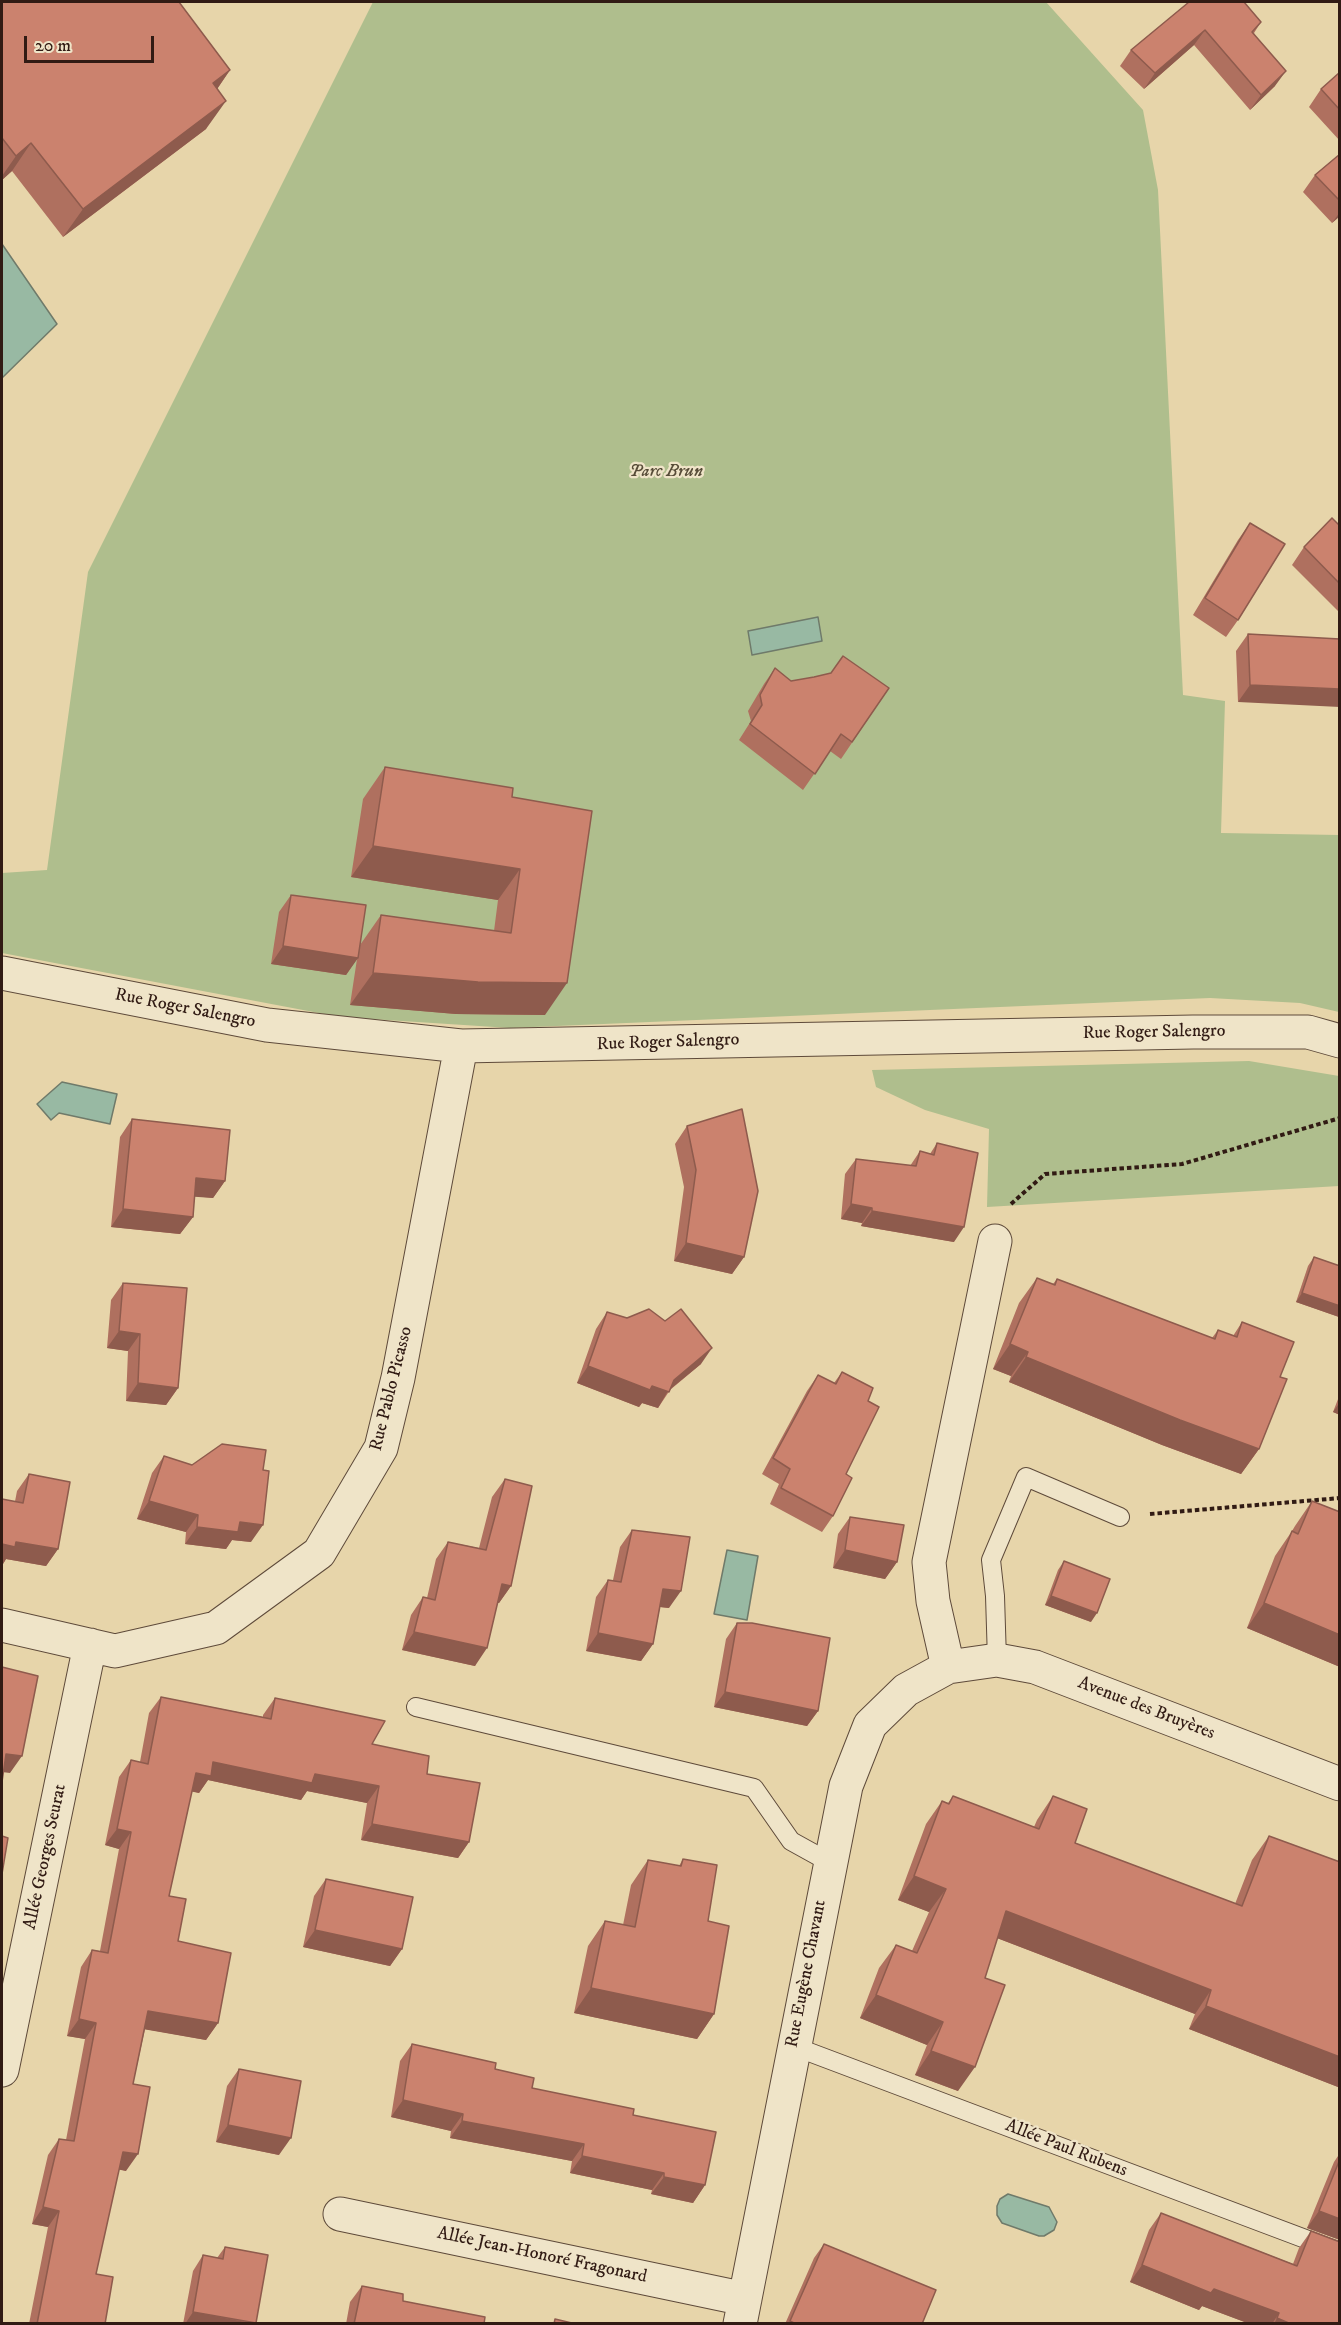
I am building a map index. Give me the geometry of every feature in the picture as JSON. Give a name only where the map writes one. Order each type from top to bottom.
[{"type":"street","name":"Rue Roger Salengro","points":[[2,972],[267,1025],[461,1046],[1193,1032],[1308,1032],[1340,1041]]},
{"type":"street","name":"Rue Pablo Picasso","points":[[2,1625],[115,1651],[216,1628],[319,1553],[381,1448],[398,1378],[461,1046]]},
{"type":"street","points":[[948,1667],[928,1562],[995,1241]]},
{"type":"street","name":"Allée Georges Seurat","points":[[2,2070],[11,1976],[90,1645]]},
{"type":"street","name":"Avenue des Bruyères","points":[[948,1667],[997,1660],[1035,1667],[1340,1784]]},
{"type":"street","name":"Rue Eugène Chavant","points":[[743,2311],[829,1862],[846,1786],[870,1725],[906,1690],[948,1667]]},
{"type":"street","name":"Allée Jean-Honoré Fragonard","points":[[340,2214],[743,2311]]},
{"type":"lane","points":[[997,1660],[995,1596],[991,1560],[1026,1477],[1120,1517]]},
{"type":"lane","points":[[416,1707],[754,1788],[791,1841],[829,1862]]},
{"type":"lane","name":"Allée Paul Rubens","points":[[793,2046],[1340,2252]]},
{"type":"path","points":[[1006,1208],[1045,1174],[1182,1164],[1340,1118]]},
{"type":"path","points":[[1120,1517],[1340,1498]]},
{"type":"green space","name":"Parc Brun","points":[[373,2],[1046,2],[1143,110],[1158,190],[1183,695],[1225,701],[1221,833],[1339,835],[1339,1012],[1300,1003],[1210,998],[510,1028],[340,1017],[2,953],[2,873],[47,870],[88,572]]},
{"type":"green space","points":[[1249,1061],[1339,1076],[1339,1186],[987,1207],[989,1129],[925,1110],[876,1087],[872,1070]]},
{"type":"shaded area","points":[[2,244],[57,324],[2,378]]},
{"type":"shaded area","points":[[818,617],[822,641],[752,655],[748,631]]},
{"type":"shaded area","points":[[62,1082],[117,1094],[110,1124],[59,1113],[51,1120],[37,1104]]},
{"type":"shaded area","points":[[727,1550],[758,1556],[747,1620],[714,1614]]},
{"type":"shaded area","points":[[1008,2194],[1049,2207],[1057,2222],[1054,2230],[1044,2236],[1039,2236],[1002,2223],[997,2215],[997,2206],[1000,2199]]},
{"type":"building","points":[[2,2],[179,2],[230,70],[213,83],[226,101],[83,209],[31,143],[16,156],[2,138]]},
{"type":"building","points":[[1189,2],[1244,2],[1261,22],[1252,32],[1286,71],[1261,95],[1205,30],[1155,73],[1131,50]]},
{"type":"building","points":[[1340,72],[1340,110],[1321,89]]},
{"type":"building","points":[[1340,154],[1340,201],[1315,175]]},
{"type":"building","points":[[1332,518],[1340,526],[1340,584],[1304,547]]},
{"type":"building","points":[[1250,523],[1285,544],[1238,620],[1205,598]]},
{"type":"building","points":[[1248,634],[1340,639],[1340,689],[1250,685]]},
{"type":"building","points":[[843,656],[889,688],[852,742],[841,734],[815,774],[750,724],[762,705],[760,695],[775,668],[791,681],[814,677],[831,673]]},
{"type":"building","points":[[385,767],[513,788],[512,797],[592,811],[567,983],[478,982],[373,973],[381,915],[511,933],[520,869],[373,846]]},
{"type":"building","points":[[291,895],[366,905],[358,958],[283,946]]},
{"type":"building","points":[[742,1109],[758,1191],[744,1257],[686,1243],[696,1170],[687,1126]]},
{"type":"building","points":[[132,1119],[230,1130],[225,1181],[196,1178],[193,1217],[123,1209]]},
{"type":"building","points":[[937,1143],[978,1153],[964,1227],[872,1211],[872,1208],[851,1204],[856,1159],[916,1166],[920,1151],[934,1155]]},
{"type":"building","points":[[1314,1257],[1340,1266],[1340,1306],[1302,1293]]},
{"type":"building","points":[[1037,1278],[1055,1285],[1057,1279],[1215,1339],[1218,1330],[1237,1337],[1242,1322],[1294,1342],[1280,1377],[1287,1379],[1259,1449],[1180,1420],[1026,1357],[1028,1352],[1010,1344]]},
{"type":"building","points":[[123,1283],[187,1288],[178,1388],[138,1383],[140,1334],[119,1331]]},
{"type":"building","points":[[649,1309],[665,1321],[681,1309],[712,1348],[674,1380],[669,1392],[652,1386],[650,1390],[588,1366],[607,1312],[627,1318]]},
{"type":"building","points":[[842,1372],[873,1388],[868,1401],[879,1407],[846,1474],[852,1478],[833,1516],[781,1488],[790,1469],[773,1458],[818,1375],[836,1384]]},
{"type":"building","points":[[222,1444],[266,1450],[263,1470],[269,1471],[263,1525],[240,1522],[238,1532],[197,1527],[198,1515],[149,1501],[164,1456],[192,1465]]},
{"type":"building","points":[[29,1474],[70,1482],[58,1549],[16,1542],[15,1547],[2,1544],[2,1499],[23,1503]]},
{"type":"building","points":[[505,1479],[532,1486],[511,1586],[502,1584],[487,1648],[414,1632],[423,1597],[435,1600],[448,1542],[486,1550]]},
{"type":"building","points":[[1312,1501],[1340,1512],[1340,1635],[1264,1603],[1292,1531],[1298,1534]]},
{"type":"building","points":[[850,1517],[904,1525],[897,1562],[845,1550]]},
{"type":"building","points":[[632,1530],[690,1537],[681,1591],[663,1589],[653,1644],[598,1633],[608,1580],[621,1582]]},
{"type":"building","points":[[1064,1561],[1110,1579],[1097,1613],[1051,1596]]},
{"type":"building","points":[[737,1623],[752,1623],[830,1638],[818,1711],[725,1692]]},
{"type":"building","points":[[2,1667],[38,1676],[22,1756],[6,1754],[2,1782]]},
{"type":"building","points":[[161,1697],[271,1719],[275,1698],[385,1721],[372,1744],[429,1756],[427,1774],[480,1783],[469,1842],[372,1824],[379,1786],[315,1774],[312,1783],[213,1762],[211,1776],[196,1773],[169,1896],[186,1899],[178,1941],[231,1953],[218,2023],[148,2011],[133,2084],[150,2087],[138,2154],[123,2152],[96,2274],[113,2277],[105,2324],[37,2324],[59,2211],[43,2207],[59,2139],[74,2141],[96,2023],[79,2019],[92,1950],[108,1953],[131,1832],[117,1829],[131,1760],[148,1764]]},
{"type":"building","points":[[953,1796],[1039,1829],[1053,1796],[1087,1809],[1075,1843],[1242,1906],[1269,1836],[1340,1862],[1340,2057],[1206,2006],[1211,1990],[1006,1911],[985,1978],[1005,1985],[975,2067],[931,2051],[943,2022],[876,1995],[896,1945],[917,1953],[946,1889],[914,1876],[942,1801],[949,1804]]},
{"type":"building","points":[[2,1836],[8,1838],[2,1874]]},
{"type":"building","points":[[683,1859],[717,1865],[708,1921],[729,1926],[714,2014],[591,1988],[605,1921],[635,1927],[648,1860],[681,1866]]},
{"type":"building","points":[[326,1879],[413,1897],[402,1949],[315,1930]]},
{"type":"building","points":[[412,2044],[496,2063],[495,2069],[534,2078],[532,2088],[634,2109],[633,2115],[716,2132],[705,2185],[664,2177],[664,2173],[582,2156],[584,2144],[462,2121],[463,2114],[403,2100]]},
{"type":"building","points":[[239,2069],[301,2081],[291,2138],[228,2125]]},
{"type":"building","points":[[1340,2159],[1340,2219],[1319,2211]]},
{"type":"building","points":[[1161,2213],[1297,2266],[1311,2231],[1340,2242],[1340,2324],[1291,2324],[1277,2318],[1279,2313],[1214,2289],[1211,2293],[1142,2265]]},
{"type":"building","points":[[824,2244],[936,2290],[922,2324],[796,2324],[790,2321]]},
{"type":"building","points":[[225,2247],[268,2255],[256,2323],[193,2312],[203,2255],[223,2259]]},
{"type":"building","points":[[362,2286],[403,2294],[403,2301],[485,2317],[484,2324],[354,2324]]},
{"type":"building","points":[[555,2319],[576,2324],[554,2324]]}]
